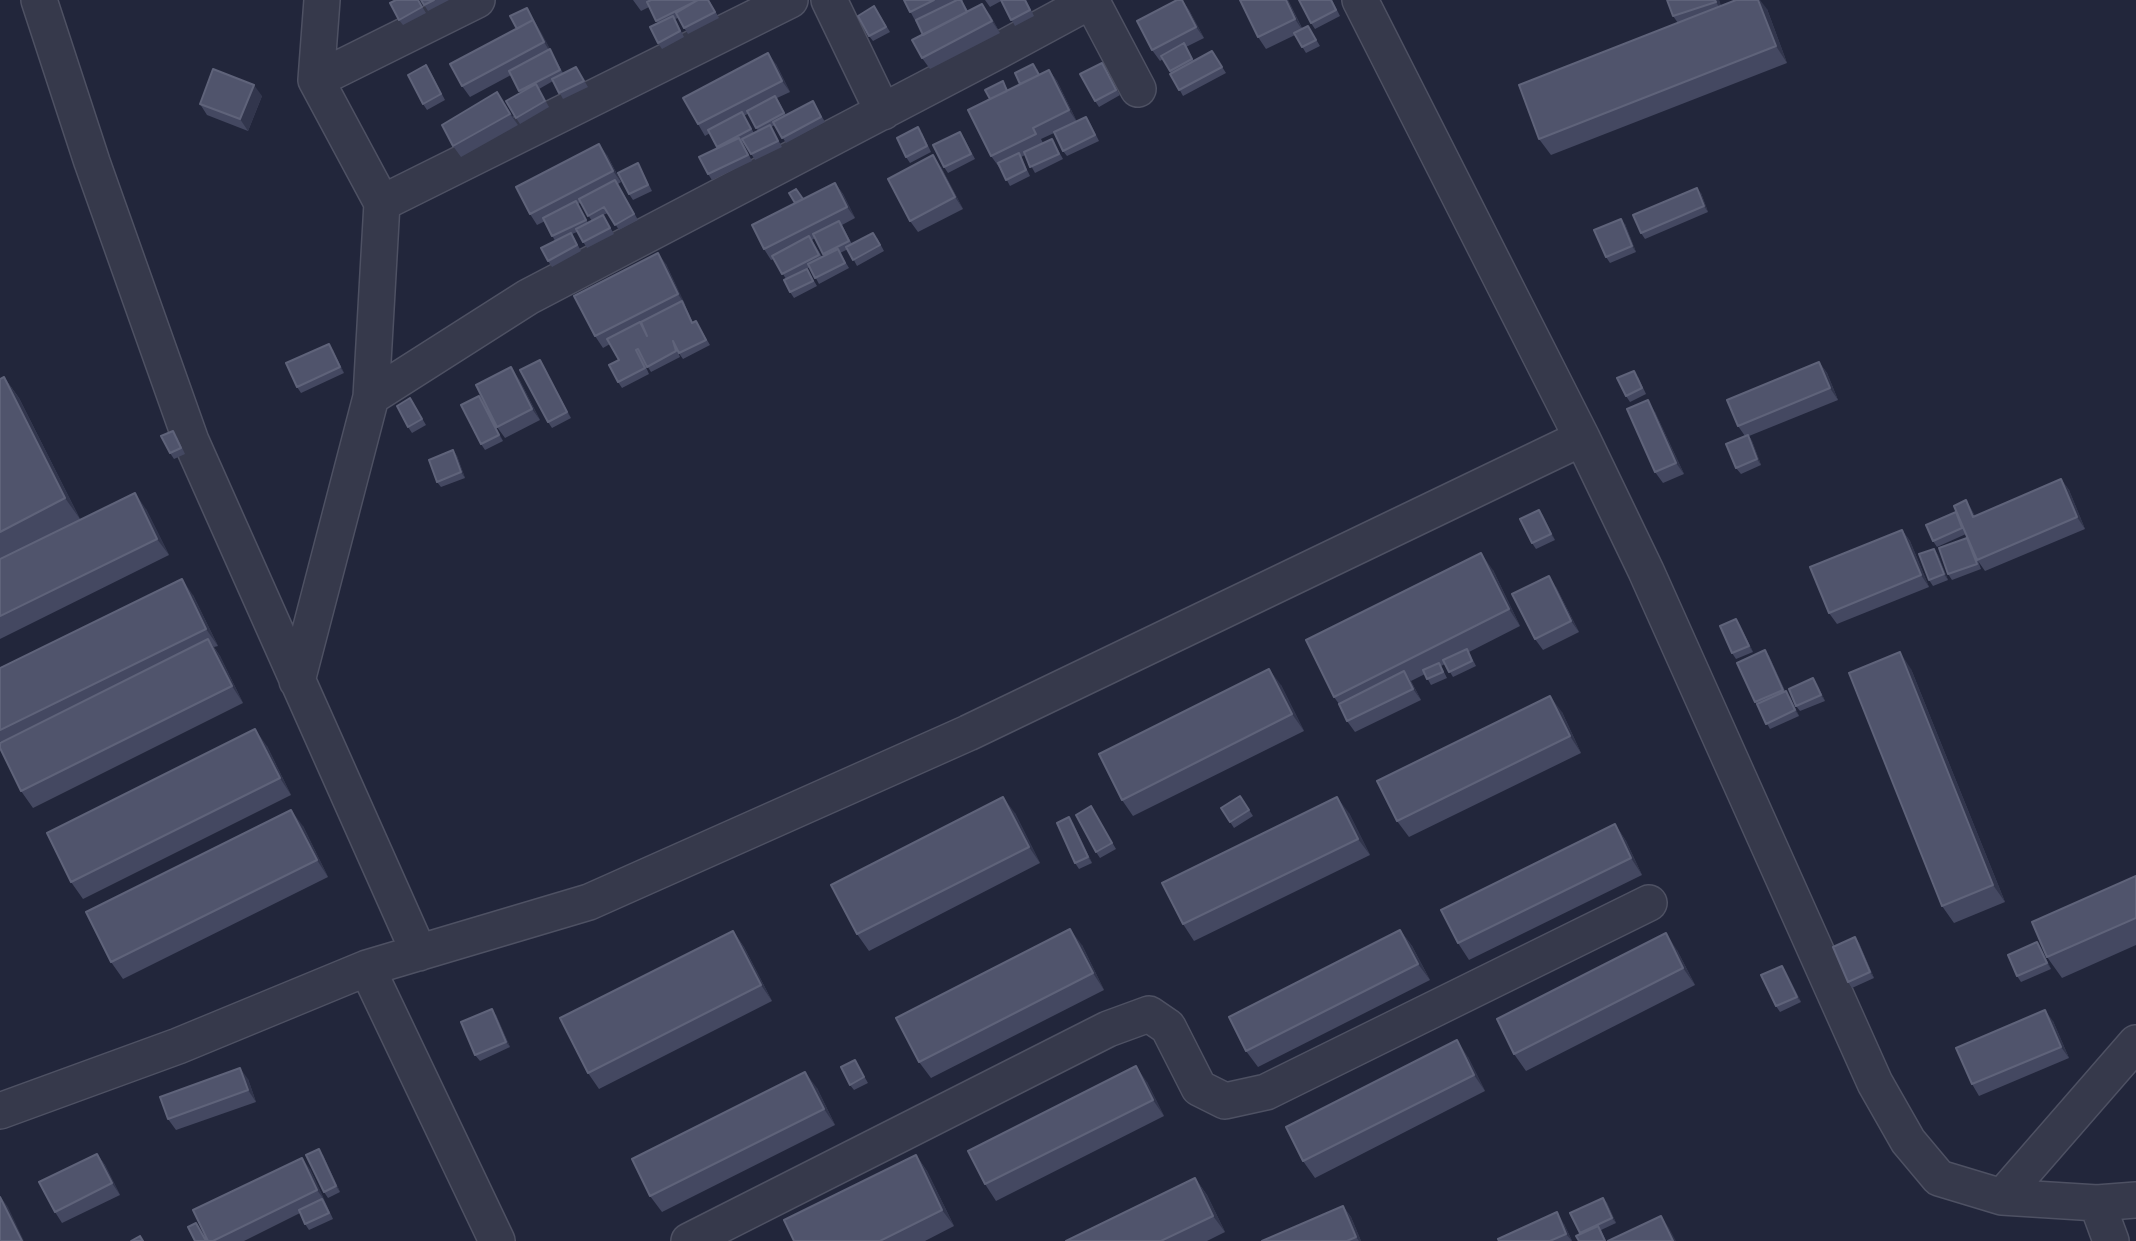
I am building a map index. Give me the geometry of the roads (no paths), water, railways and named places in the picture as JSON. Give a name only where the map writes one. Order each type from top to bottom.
[{"type":"street","points":[[39,0],[92,162],[191,441],[419,953]]},
{"type":"street","points":[[297,681],[371,397],[382,203],[316,80],[322,0]]},
{"type":"street","points":[[316,80],[477,0]]},
{"type":"street","points":[[382,203],[790,0]]},
{"type":"street","points":[[829,0],[883,112]]},
{"type":"street","points":[[371,397],[528,297],[1091,0],[1138,89]]},
{"type":"street","points":[[1360,0],[1582,438],[1646,571],[1881,1094],[1908,1141],[1939,1178],[2002,1197],[2097,1203],[2136,1200]]},
{"type":"street","points":[[0,1111],[178,1046],[367,968],[602,897],[968,733],[1582,438]]},
{"type":"street","points":[[689,1241],[1108,1028],[1149,1014],[1168,1027],[1199,1088],[1226,1101],[1266,1092],[1649,902]]},
{"type":"street","points":[[367,968],[497,1241]]},
{"type":"street","points":[[2002,1197],[2136,1043]]},
{"type":"street","points":[[2097,1203],[2111,1241]]}]
